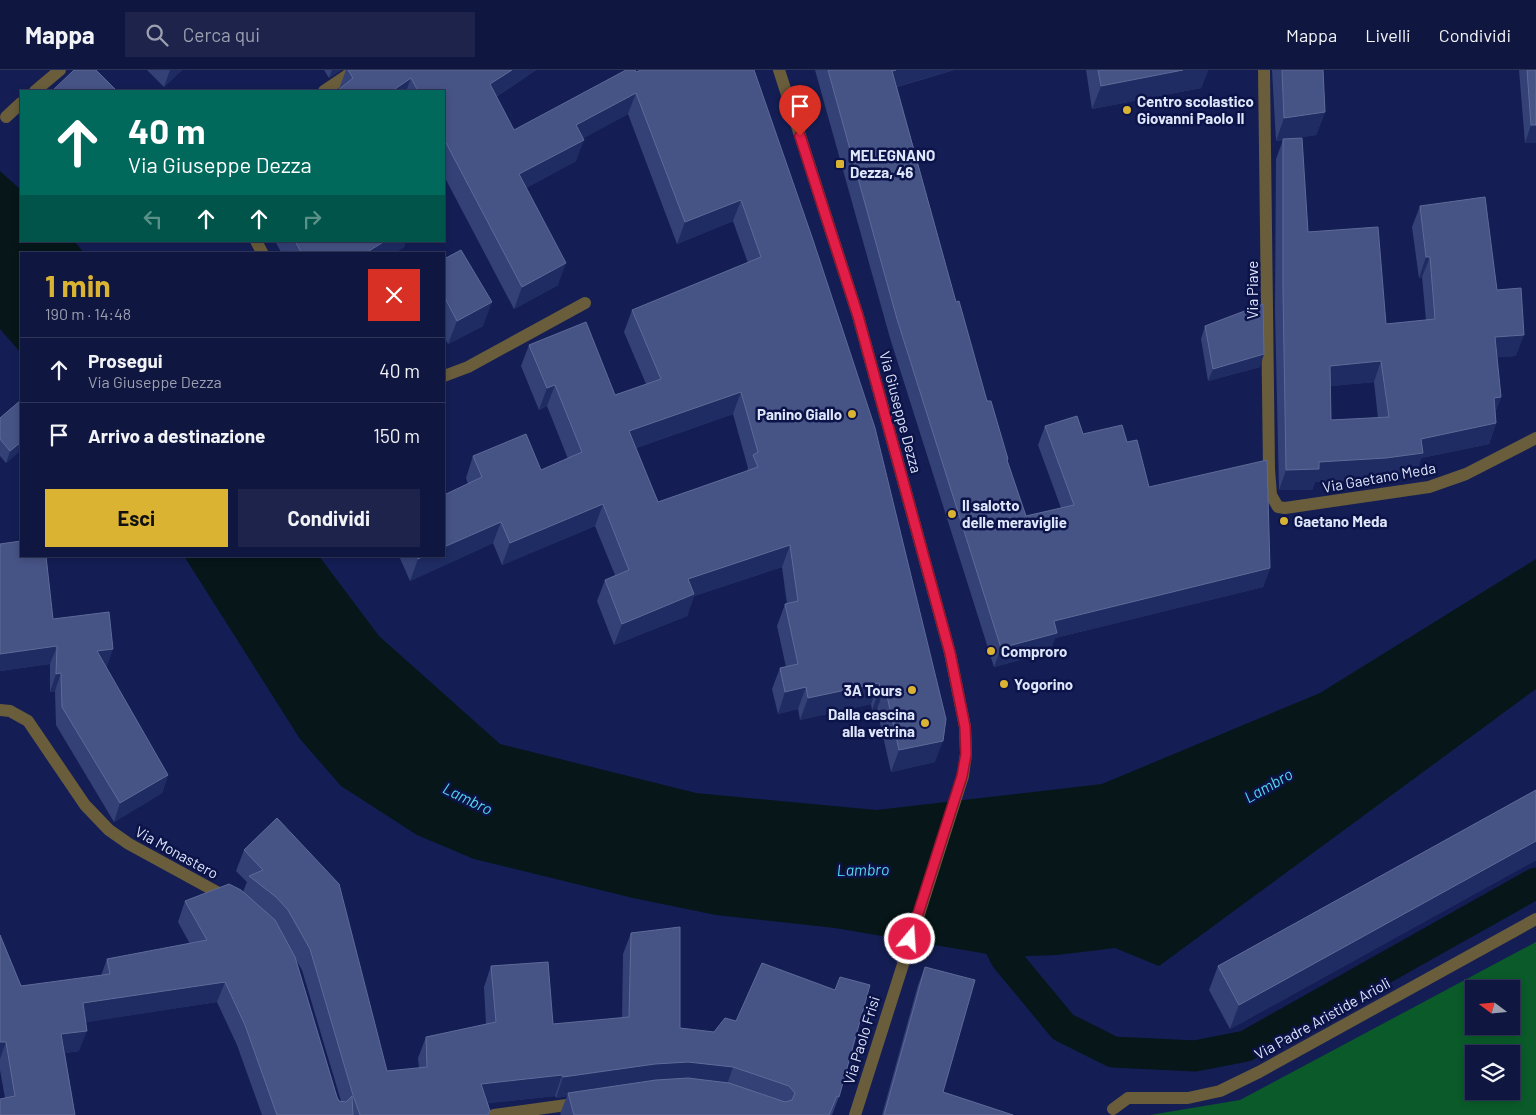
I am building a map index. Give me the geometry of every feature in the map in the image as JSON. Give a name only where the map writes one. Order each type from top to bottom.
[{"type":"street","points":[[36,90],[60,70]]},
{"type":"street","points":[[325,90],[355,70]]},
{"type":"street","name":"Via Giuseppe Dezza","points":[[779,70],[858,316],[950,653],[965,727],[964,768],[898,975]]},
{"type":"street","name":"Via Piave","points":[[1264,70],[1268,208],[1269,470],[1271,495],[1278,507]]},
{"type":"street","points":[[6,117],[20,104]]},
{"type":"street","points":[[445,376],[468,366],[585,303]]},
{"type":"street","name":"Via Gaetano Meda","points":[[1278,507],[1430,487],[1466,474],[1536,438]]},
{"type":"street","name":"Via Monastero","points":[[5,710],[24,718],[32,727],[80,799],[109,830],[152,857],[238,904]]},
{"type":"street","name":"Via Padre Aristide Arioli","points":[[1113,1108],[1128,1098],[1188,1098],[1220,1091],[1536,919]]},
{"type":"street","name":"Via Paolo Frisi","points":[[855,1115],[898,975]]},
{"type":"street","points":[[494,1115],[590,1102]]},
{"type":"green space","points":[[1536,942],[1536,1115],[1150,1115],[1240,1100]]},
{"type":"water","points":[[0,171],[20,189],[20,242],[75,242],[83,252],[20,252],[20,352],[0,329]]},
{"type":"water","name":"Lambro","points":[[185,557],[320,557],[379,636],[500,744],[696,793],[876,810],[1102,784],[1320,693],[1536,559],[1536,689],[1159,966],[1115,948],[1057,955],[1005,957],[835,928],[716,915],[633,898],[474,859],[417,835],[341,786],[300,739]]},
{"type":"building","points":[[74,70],[96,70],[116,90],[53,90]]},
{"type":"building","points":[[348,70],[512,70],[490,84],[514,130],[626,70],[635,70],[636,72],[641,70],[754,70],[875,428],[946,719],[943,741],[899,750],[885,687],[880,688],[879,683],[808,698],[806,687],[785,692],[780,668],[798,664],[785,604],[798,601],[790,545],[688,579],[694,594],[622,624],[605,580],[629,570],[603,504],[510,543],[501,522],[445,547],[445,495],[482,477],[473,456],[526,434],[541,470],[582,452],[555,385],[547,388],[529,345],[586,322],[615,395],[661,379],[632,310],[761,257],[741,200],[685,222],[636,93],[576,125],[584,140],[519,174],[566,263],[522,287],[445,141],[445,90],[417,90],[411,78],[393,90],[338,90],[353,78]],"holes":[[[741,392],[758,452],[753,455],[758,467],[658,502],[629,431]]]},
{"type":"building","points":[[828,70],[896,70],[892,71],[956,302],[959,301],[987,401],[991,401],[1007,460],[1026,516],[1074,505],[1045,426],[1077,416],[1083,434],[1122,425],[1127,442],[1137,440],[1149,487],[1267,460],[1270,568],[1054,621],[1057,633],[1001,648],[897,319]]},
{"type":"building","points":[[1098,70],[1183,70],[1101,86]]},
{"type":"building","points":[[1282,70],[1323,70],[1325,112],[1284,118]]},
{"type":"building","points":[[1527,70],[1536,70],[1536,125],[1531,125]]},
{"type":"building","points":[[1302,138],[1308,232],[1378,227],[1386,324],[1435,319],[1430,257],[1426,257],[1420,206],[1485,197],[1497,290],[1521,288],[1524,335],[1495,337],[1501,397],[1494,398],[1496,423],[1421,439],[1423,453],[1386,458],[1319,462],[1319,469],[1286,470],[1283,139]],"holes":[[[1381,361],[1389,417],[1331,420],[1330,366]]]},
{"type":"building","points":[[296,242],[383,242],[367,252],[301,252]]},
{"type":"building","points":[[461,250],[492,302],[457,321],[445,298],[445,258]]},
{"type":"building","points":[[1263,304],[1264,354],[1213,369],[1205,326]]},
{"type":"building","points":[[20,401],[20,443],[10,451],[0,439],[0,418]]},
{"type":"building","points":[[20,541],[20,557],[46,557],[53,619],[109,612],[113,649],[97,651],[168,775],[120,803],[62,707],[61,673],[56,674],[57,646],[0,654],[0,544]]},
{"type":"building","points":[[1536,790],[1536,841],[1239,1005],[1218,966]]},
{"type":"building","points":[[277,818],[339,884],[387,1071],[427,1067],[426,1037],[496,1022],[491,966],[548,962],[553,1024],[629,1017],[631,933],[680,927],[680,1028],[714,1032],[725,1018],[736,1021],[762,963],[835,990],[840,977],[870,985],[839,1097],[837,1096],[829,1115],[574,1115],[568,1093],[656,1080],[688,1078],[729,1083],[785,1102],[792,1100],[795,1093],[789,1086],[733,1067],[688,1062],[655,1064],[563,1077],[562,1075],[481,1084],[490,1111],[488,1115],[360,1115],[310,949],[288,910],[276,897],[249,876],[263,870],[244,850]]},
{"type":"building","points":[[229,884],[241,890],[275,920],[295,957],[337,1097],[339,1101],[346,1102],[352,1096],[353,1115],[277,1115],[245,1025],[225,982],[83,1003],[87,1031],[61,1034],[75,1115],[0,1115],[0,1099],[15,1096],[6,1042],[0,1042],[0,935],[21,986],[110,974],[107,959],[207,940],[185,901]]},
{"type":"building","points":[[925,967],[975,980],[943,1092],[1013,1115],[884,1115]]},
{"type":"waterway","points":[[987,917],[1005,957],[1063,1027],[1113,1052],[1195,1056],[1246,1046],[1536,883]]},
{"type":"place","name":"Centro scolastico Giovanni Paolo II","points":[[1127,110]]},
{"type":"place","name":"MELEGNANO Dezza, 46","points":[[840,164]]},
{"type":"place","name":"Panino Giallo","points":[[852,414]]},
{"type":"place","name":"Il salotto delle meraviglie","points":[[952,514]]},
{"type":"place","name":"Gaetano Meda","points":[[1284,521]]},
{"type":"place","name":"Comproro","points":[[991,651]]},
{"type":"place","name":"Yogorino","points":[[1004,684]]},
{"type":"place","name":"3A Tours","points":[[912,690]]},
{"type":"place","name":"Dalla cascina alla vetrina","points":[[925,723]]},
{"type":"route","points":[[800,136],[858,316],[950,653],[963,710],[966,742],[964,768],[910,939]]}]
